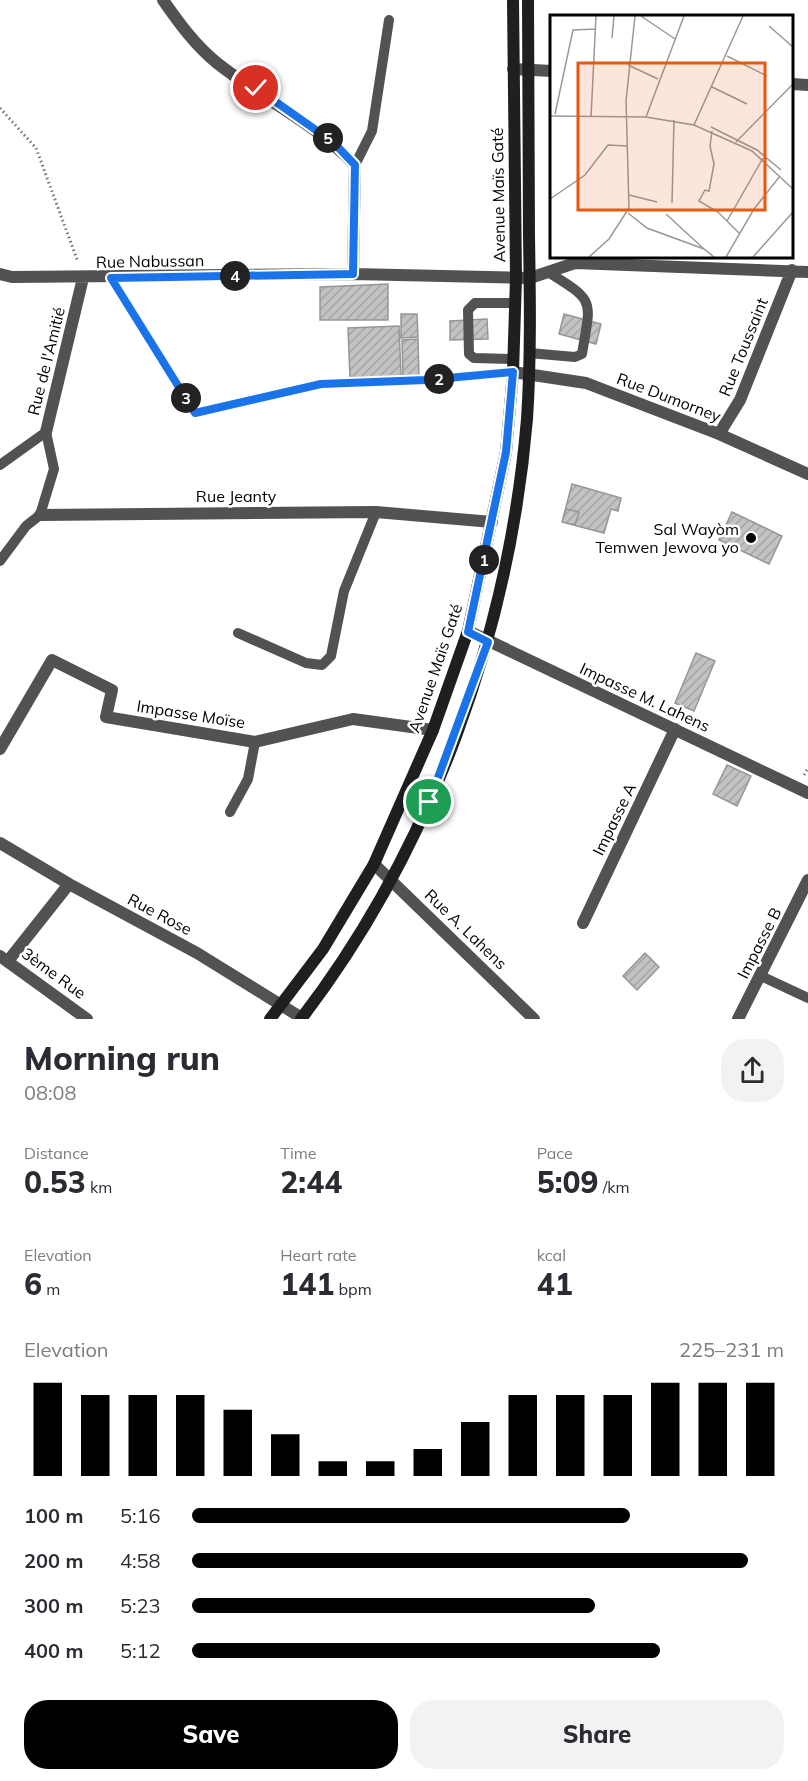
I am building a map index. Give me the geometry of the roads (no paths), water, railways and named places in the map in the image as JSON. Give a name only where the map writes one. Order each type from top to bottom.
[{"type":"main road","name":"Avenue Maïs Gaté","points":[[270,1019],[323,950],[374,864],[433,730],[468,632],[506,452],[513,365],[516,279],[513,0]]},
{"type":"main road","name":"Avenue Maïs Gaté","points":[[302,1019],[331,979],[392,880],[429,802],[488,642],[513,525],[526,419],[530,279],[528,0]]},
{"type":"street","points":[[163,0],[191,39],[218,64],[302,119],[333,142],[355,165],[353,274]]},
{"type":"street","points":[[513,69],[550,71]]},
{"type":"street","points":[[793,84],[808,85]]},
{"type":"street","points":[[530,279],[575,263],[808,272]]},
{"type":"street","name":"Rue Toussaint","points":[[719,434],[740,400],[792,270]]},
{"type":"street","name":"Rue Nabussan","points":[[0,274],[12,277],[111,278],[353,274],[530,279]]},
{"type":"street","name":"Rue de l'Amitié","points":[[46,432],[83,278]]},
{"type":"street","name":"Rue Dumorney","points":[[513,365],[528,374],[586,383],[719,434],[808,474]]},
{"type":"street","name":"Rue Jeanty","points":[[40,515],[376,512],[492,522]]},
{"type":"street","name":"Impasse M. Lahens","points":[[468,632],[808,793]]},
{"type":"street","name":"Impasse Moïse","points":[[0,749],[52,660],[112,690],[106,717],[255,742],[353,719],[433,730]]},
{"type":"street","name":"Impasse A","points":[[583,922],[675,729]]},
{"type":"street","name":"Rue Rose","points":[[0,843],[69,884],[197,952],[302,1019]]},
{"type":"street","name":"Rue A. Lahens","points":[[374,864],[534,1019]]},
{"type":"street","name":"Impasse B","points":[[738,1019],[808,880]]},
{"type":"street","points":[[4,959],[69,884]]},
{"type":"street","name":"3ème Rue","points":[[4,959],[87,1019]]},
{"type":"lane","points":[[355,165],[372,131],[389,20]]},
{"type":"lane","points":[[529,353],[575,357],[582,354],[588,315],[586,301],[582,294],[548,272]]},
{"type":"lane","points":[[513,365],[474,358],[469,354],[468,310],[475,303],[516,303]]},
{"type":"lane","points":[[0,561],[26,526],[40,515],[54,469],[46,432]]},
{"type":"lane","name":"Rue de l'Amitié","points":[[0,465],[46,432]]},
{"type":"lane","points":[[238,633],[306,663],[322,664],[331,656],[344,591],[376,512]]},
{"type":"lane","points":[[230,812],[248,779],[255,742]]},
{"type":"lane","points":[[761,976],[808,998]]},
{"type":"place","name":"Sal Wayòm Temwen Jewova yo","points":[[751,538]]}]
